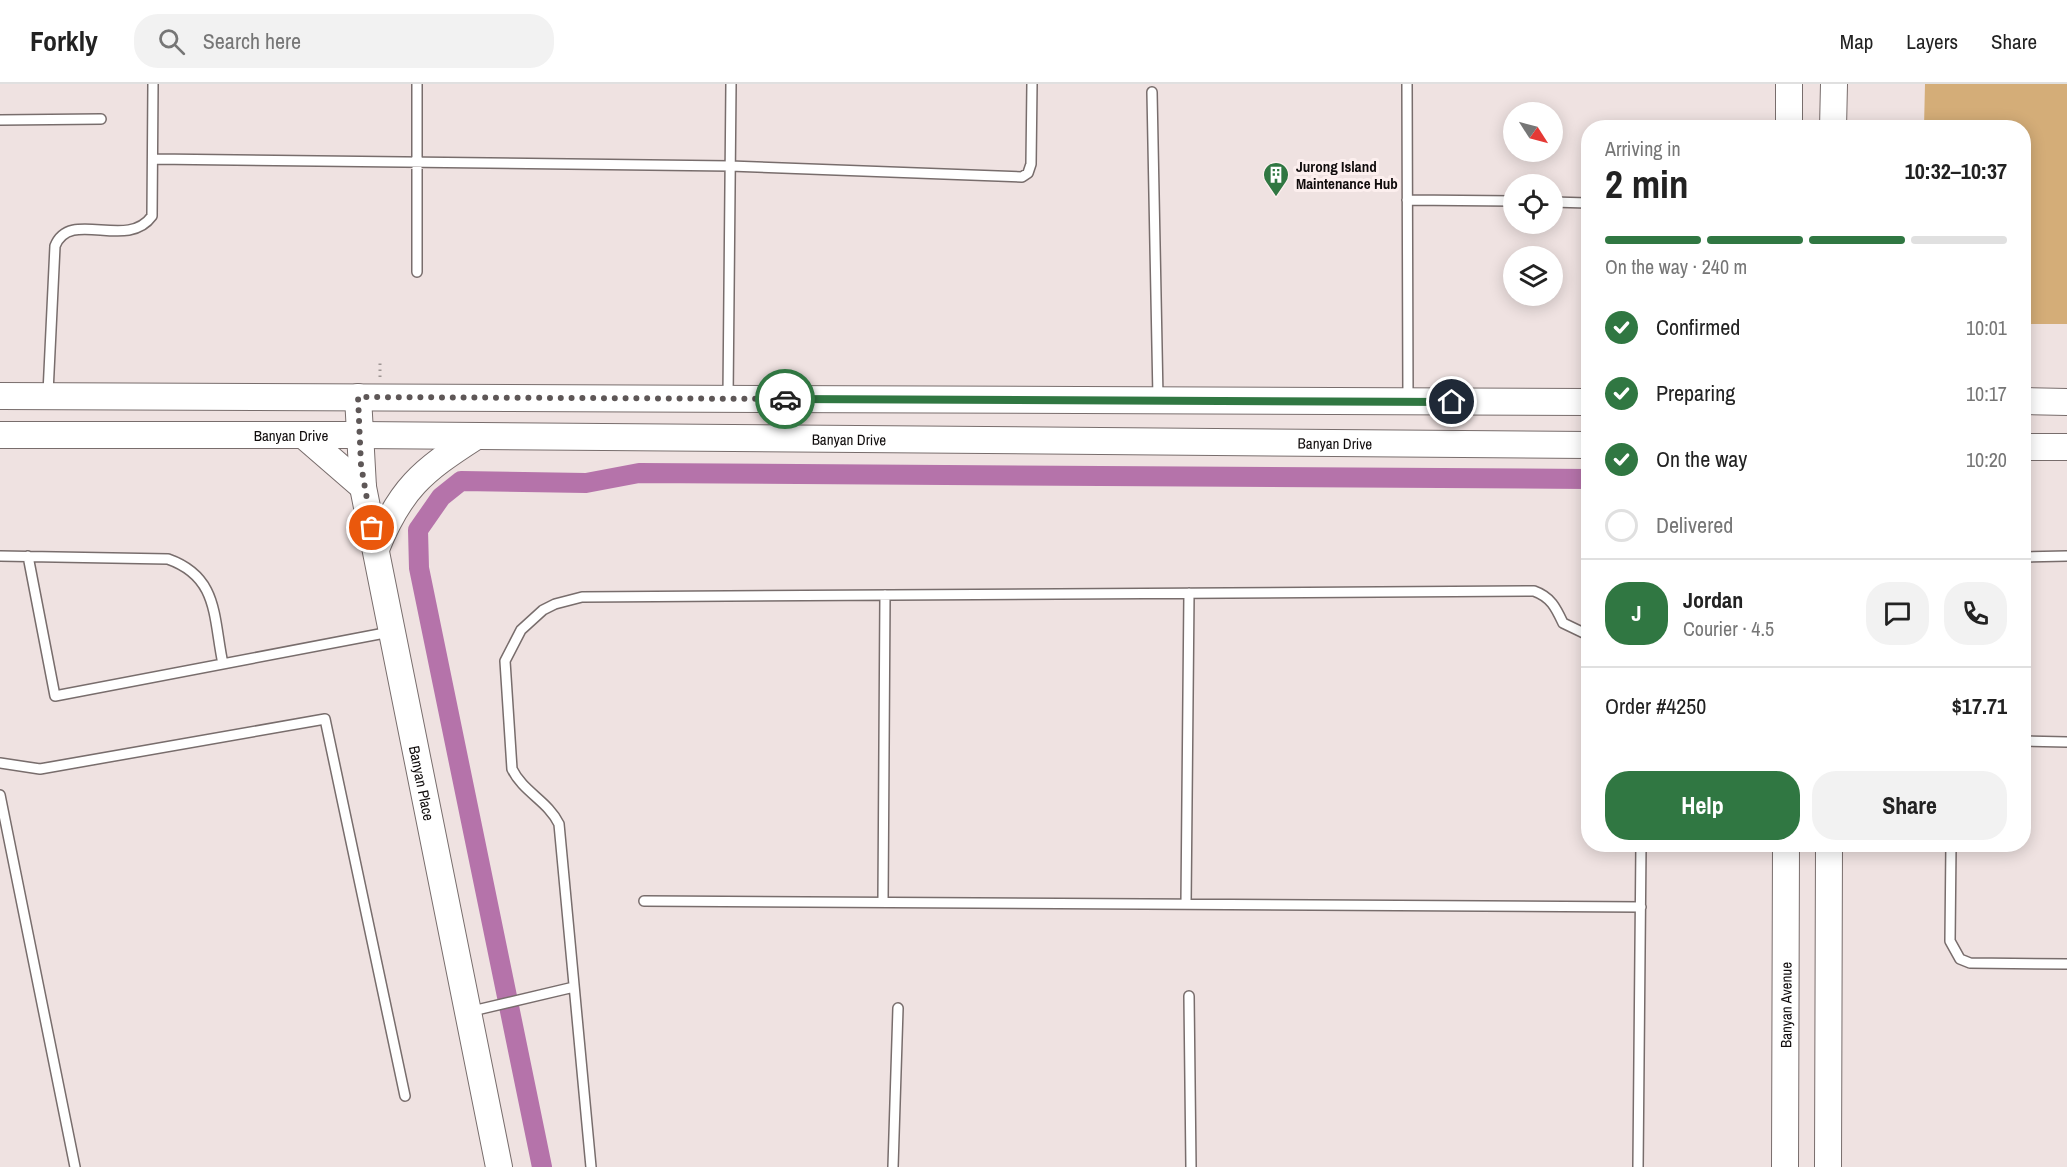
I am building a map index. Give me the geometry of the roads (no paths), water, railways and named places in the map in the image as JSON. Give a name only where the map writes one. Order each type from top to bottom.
[{"type":"street","points":[[1789,84],[1789,120]]},
{"type":"street","points":[[1833,120],[1834,84]]},
{"type":"street","points":[[0,396],[1581,402]]},
{"type":"street","name":"Banyan Place","points":[[358,397],[363,487],[392,631],[479,1010],[499,1167]]},
{"type":"street","points":[[2031,401],[2067,402]]},
{"type":"street","name":"Banyan Drive","points":[[0,435],[359,435],[1581,445]]},
{"type":"street","points":[[303,435],[363,487]]},
{"type":"street","points":[[376,549],[389,516],[403,494],[432,465],[476,436]]},
{"type":"street","points":[[2031,447],[2067,447]]},
{"type":"street","name":"Banyan Avenue","points":[[1785,1167],[1786,852]]},
{"type":"street","points":[[1828,1167],[1829,852]]},
{"type":"lane","points":[[48,396],[55,246],[58,238],[69,229],[129,231],[146,224],[152,216],[153,84]]},
{"type":"lane","points":[[417,84],[417,272]]},
{"type":"lane","points":[[728,398],[731,84]]},
{"type":"lane","points":[[154,159],[730,166],[1022,177],[1028,173],[1031,164],[1032,84]]},
{"type":"lane","points":[[1407,84],[1408,401]]},
{"type":"lane","points":[[1152,92],[1158,400]]},
{"type":"lane","points":[[0,120],[101,119]]},
{"type":"lane","points":[[1407,200],[1503,201]]},
{"type":"lane","points":[[1563,202],[1581,203]]},
{"type":"lane","points":[[0,556],[168,559],[187,566],[199,576],[208,590],[223,664]]},
{"type":"lane","points":[[28,556],[55,696],[392,631]]},
{"type":"lane","points":[[2031,557],[2067,556]]},
{"type":"lane","points":[[591,1167],[559,824],[553,811],[519,783],[512,769],[505,661],[521,630],[543,610],[555,603],[582,597],[1534,591],[1546,596],[1556,607],[1563,623],[1581,633]]},
{"type":"lane","points":[[1186,904],[1189,593]]},
{"type":"lane","points":[[883,902],[885,595]]},
{"type":"lane","points":[[0,763],[40,769],[325,719],[405,1096]]},
{"type":"lane","points":[[2031,741],[2067,742]]},
{"type":"lane","points":[[0,795],[75,1167]]},
{"type":"lane","points":[[1638,1167],[1641,852]]},
{"type":"lane","points":[[1951,852],[1950,941],[1960,959],[1970,963],[2067,964]]},
{"type":"lane","points":[[644,901],[1641,907]]},
{"type":"lane","points":[[479,1010],[574,987]]},
{"type":"lane","points":[[1189,996],[1191,1167]]},
{"type":"lane","points":[[893,1167],[898,1008]]},
{"type":"waterway","points":[[542,1167],[419,568],[418,530],[441,497],[461,481],[586,483],[639,473],[1581,479]]},
{"type":"place","name":"Jurong Island Maintenance Hub","points":[[1276,198]]}]
